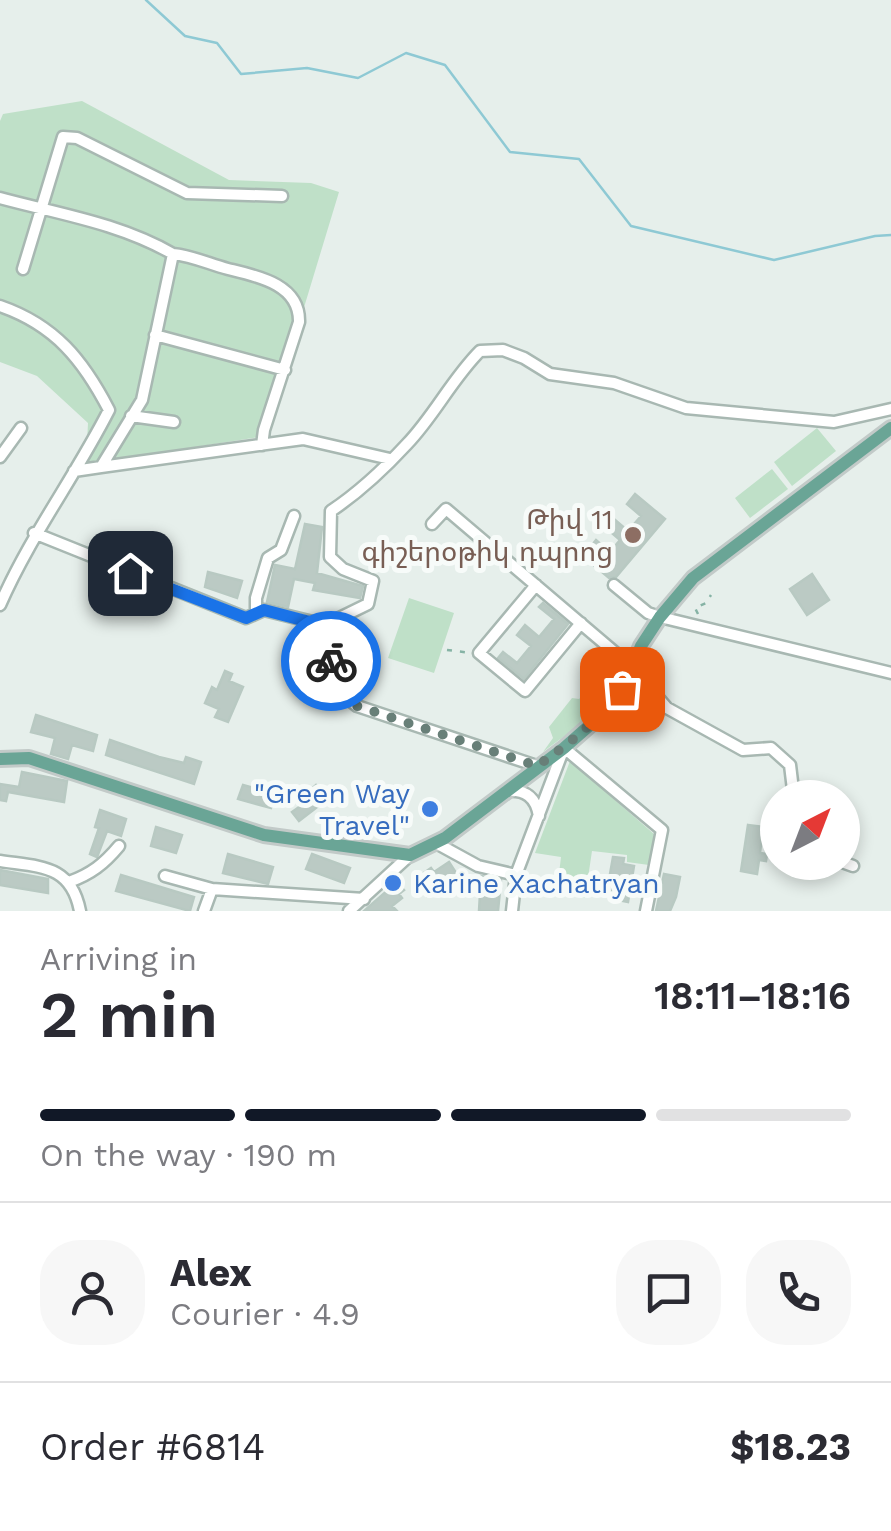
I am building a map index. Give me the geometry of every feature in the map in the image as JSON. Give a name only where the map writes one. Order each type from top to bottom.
[{"type":"main road","points":[[0,759],[29,758],[264,835],[410,856],[436,844],[564,748],[607,710],[660,617],[693,578],[891,428]]},
{"type":"street","points":[[22,270],[64,137],[77,138],[187,192],[282,196]]},
{"type":"street","points":[[0,198],[93,220],[154,242],[173,254],[257,274],[291,297],[299,308],[299,322],[262,445]]},
{"type":"street","points":[[102,467],[142,400],[173,254]]},
{"type":"street","points":[[0,306],[68,346],[92,377],[108,410],[34,534],[0,606]]},
{"type":"street","points":[[154,335],[285,370]]},
{"type":"street","points":[[34,534],[246,618],[264,610],[325,626],[368,604],[373,580],[343,570],[330,557],[332,511],[369,486],[407,445],[480,352],[503,350],[550,374],[614,383],[686,408],[834,422],[891,409]]},
{"type":"street","points":[[131,416],[174,422]]},
{"type":"street","points":[[0,458],[21,428]]},
{"type":"street","points":[[74,471],[303,439],[390,459]]},
{"type":"street","points":[[432,524],[446,508],[632,667],[667,708],[743,750],[771,748],[790,765],[792,780]]},
{"type":"street","points":[[256,613],[256,598],[268,558],[281,550],[294,516]]},
{"type":"street","points":[[0,570],[13,575]]},
{"type":"street","points":[[614,585],[648,613],[660,617],[891,673]]},
{"type":"street","points":[[536,586],[479,654],[525,691],[581,623]]},
{"type":"street","points":[[325,626],[334,682],[342,696],[357,706],[537,766]]},
{"type":"street","points":[[512,911],[516,875],[564,748],[662,830],[646,911]]},
{"type":"street","points":[[506,791],[531,796],[539,817]]},
{"type":"street","points":[[436,844],[478,866],[516,875]]},
{"type":"street","points":[[69,882],[105,864],[119,846]]},
{"type":"street","points":[[349,911],[410,856]]},
{"type":"street","points":[[0,861],[54,870],[69,882],[80,911]]},
{"type":"street","points":[[165,876],[212,889],[364,900]]},
{"type":"street","points":[[204,911],[212,889]]},
{"type":"path","points":[[698,614],[695,608],[709,597]]},
{"type":"path","points":[[447,650],[479,654]]},
{"type":"green space","points":[[82,101],[229,180],[311,183],[339,192],[265,436],[86,464],[88,423],[37,376],[0,362],[0,121],[3,114]]},
{"type":"green space","points":[[817,428],[836,451],[792,486],[774,462]]},
{"type":"green space","points":[[772,469],[788,489],[750,518],[735,498]]},
{"type":"green space","points":[[409,598],[454,613],[434,673],[388,658]]},
{"type":"green space","points":[[612,667],[608,693],[600,705],[543,752],[553,738],[549,727],[572,698],[579,699]]},
{"type":"green space","points":[[570,761],[654,834],[649,865],[627,862],[627,855],[592,851],[585,898],[522,889],[524,877],[558,882],[561,857],[535,853]]},
{"type":"building","name":"Թիվ 11 գիշերօթիկ դպրոց","points":[[635,494],[665,519],[616,577],[609,578],[583,556],[596,540],[610,552],[620,540],[606,528],[614,519],[628,531],[641,516],[627,504]]},
{"type":"building","points":[[305,524],[322,527],[317,573],[363,586],[360,598],[313,590],[315,583],[294,579],[288,607],[267,602],[275,565],[295,569]]},
{"type":"building","points":[[208,572],[242,581],[237,598],[205,587]]},
{"type":"building","points":[[812,574],[829,600],[807,615],[790,589]]},
{"type":"building","points":[[543,603],[568,624],[524,679],[498,658],[503,652],[517,663],[531,646],[517,635],[525,625],[539,637],[554,619],[539,607]]},
{"type":"building","points":[[225,671],[232,674],[229,681],[243,687],[228,722],[215,717],[219,709],[205,703],[212,687],[217,690]]},
{"type":"building","points":[[36,715],[97,735],[93,751],[72,745],[68,759],[51,754],[55,738],[31,732]]},
{"type":"building","points":[[110,740],[159,757],[184,763],[186,757],[201,762],[194,784],[106,755]]},
{"type":"building","points":[[22,772],[67,781],[64,802],[8,792],[6,801],[0,800],[0,784],[19,787]]},
{"type":"building","points":[[243,785],[277,790],[271,808],[238,799]]},
{"type":"building","points":[[316,785],[329,798],[299,821],[292,812],[309,800],[305,795]]},
{"type":"building","points":[[100,810],[126,819],[121,836],[107,831],[97,857],[90,854],[99,828],[95,827]]},
{"type":"building","points":[[748,825],[760,827],[757,874],[741,871]]},
{"type":"building","points":[[156,827],[182,835],[176,853],[151,846]]},
{"type":"building","points":[[228,854],[273,867],[268,884],[223,873]]},
{"type":"building","points":[[312,854],[350,868],[344,883],[306,869]]},
{"type":"building","points":[[613,857],[624,858],[623,864],[634,866],[628,902],[618,900],[619,893],[607,891]]},
{"type":"building","points":[[449,862],[458,876],[427,896],[415,879]]},
{"type":"building","points":[[0,870],[48,879],[48,893],[0,885]]},
{"type":"building","points":[[664,874],[680,877],[676,897],[670,911],[656,911]]},
{"type":"building","points":[[121,875],[194,897],[190,911],[116,891]]},
{"type":"building","points":[[481,876],[501,880],[498,911],[479,911]]},
{"type":"building","points":[[397,882],[404,890],[399,894],[402,898],[392,906],[397,911],[364,911]]},
{"type":"waterway","points":[[146,0],[185,36],[217,43],[241,74],[307,68],[358,78],[406,53],[445,65],[510,152],[579,159],[631,226],[774,260],[891,235]]},
{"type":"way so far","points":[[331,661],[334,682],[342,696],[357,706],[537,766],[607,710],[622,689]]},
{"type":"place","name":"Թիվ 11 գիշերօթիկ դպրոց","points":[[633,535]]},
{"type":"place","name":"\"Green Way Travel\"","points":[[430,809]]},
{"type":"place","name":"Karine Xachatryan","points":[[393,883]]},
{"type":"route","points":[[130,573],[246,618],[264,610],[325,626],[331,661]]}]
